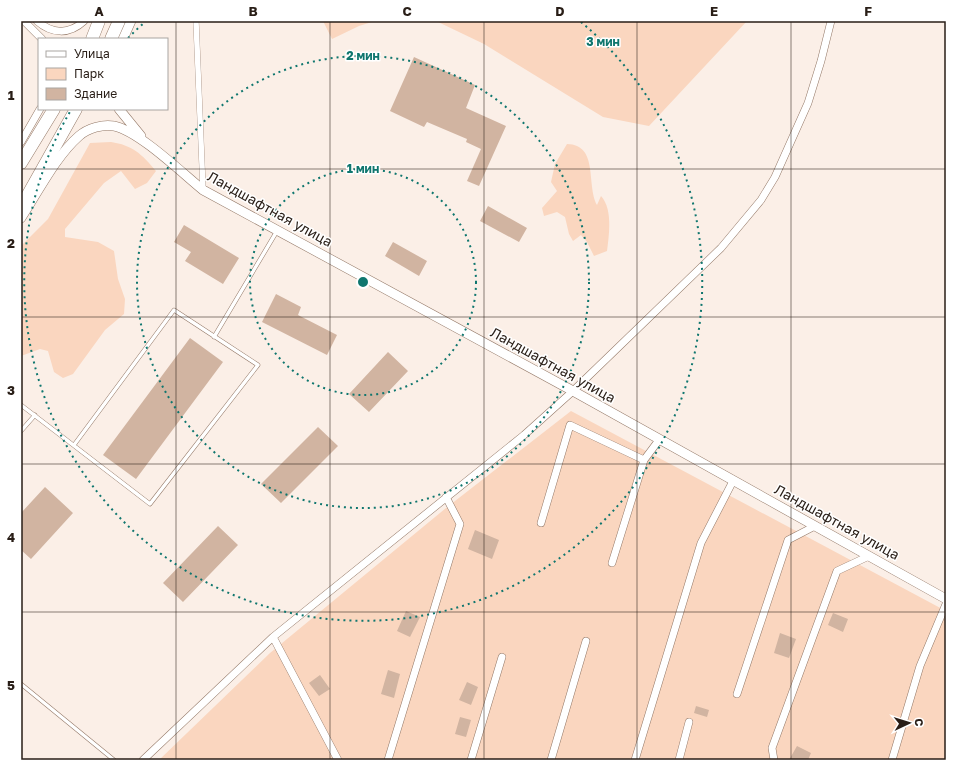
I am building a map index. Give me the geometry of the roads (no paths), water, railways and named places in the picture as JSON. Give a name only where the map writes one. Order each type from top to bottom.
[{"type":"main road","points":[[92,38],[99,21]]},
{"type":"main road","points":[[112,38],[120,21]]},
{"type":"main road","points":[[21,163],[53,110]]},
{"type":"main road","points":[[21,206],[75,110]]},
{"type":"street","points":[[24,21],[41,38]]},
{"type":"street","points":[[37,21],[54,31],[67,32],[77,28],[84,21]]},
{"type":"street","points":[[124,38],[131,21]]},
{"type":"street","points":[[196,21],[203,190]]},
{"type":"street","points":[[143,760],[273,637],[524,435],[573,391],[721,248],[761,200],[775,177],[808,103],[831,21]]},
{"type":"street","points":[[21,142],[39,110]]},
{"type":"street","points":[[120,110],[152,149]]},
{"type":"street","points":[[21,218],[64,152],[80,135],[89,130],[102,126],[114,126],[131,133],[152,149]]},
{"type":"street","name":"Ландшафтная улица","points":[[152,149],[203,190],[573,391],[946,599]]},
{"type":"street","points":[[541,523],[570,425],[644,460]]},
{"type":"street","points":[[612,563],[644,460],[659,440]]},
{"type":"street","points":[[635,760],[701,543],[733,481]]},
{"type":"street","points":[[388,760],[460,524],[446,497]]},
{"type":"street","points":[[737,694],[788,540],[815,526]]},
{"type":"street","points":[[774,760],[772,748],[837,571],[869,556]]},
{"type":"street","points":[[892,760],[920,666],[946,604]]},
{"type":"street","points":[[273,637],[338,760]]},
{"type":"street","points":[[550,760],[586,642]]},
{"type":"street","points":[[472,760],[502,657]]},
{"type":"street","points":[[679,760],[690,722]]},
{"type":"lane","points":[[214,337],[277,230]]},
{"type":"lane","points":[[21,405],[150,504],[258,365],[174,310],[74,445]]},
{"type":"lane","points":[[21,431],[35,415]]},
{"type":"lane","points":[[21,684],[114,760]]}]
